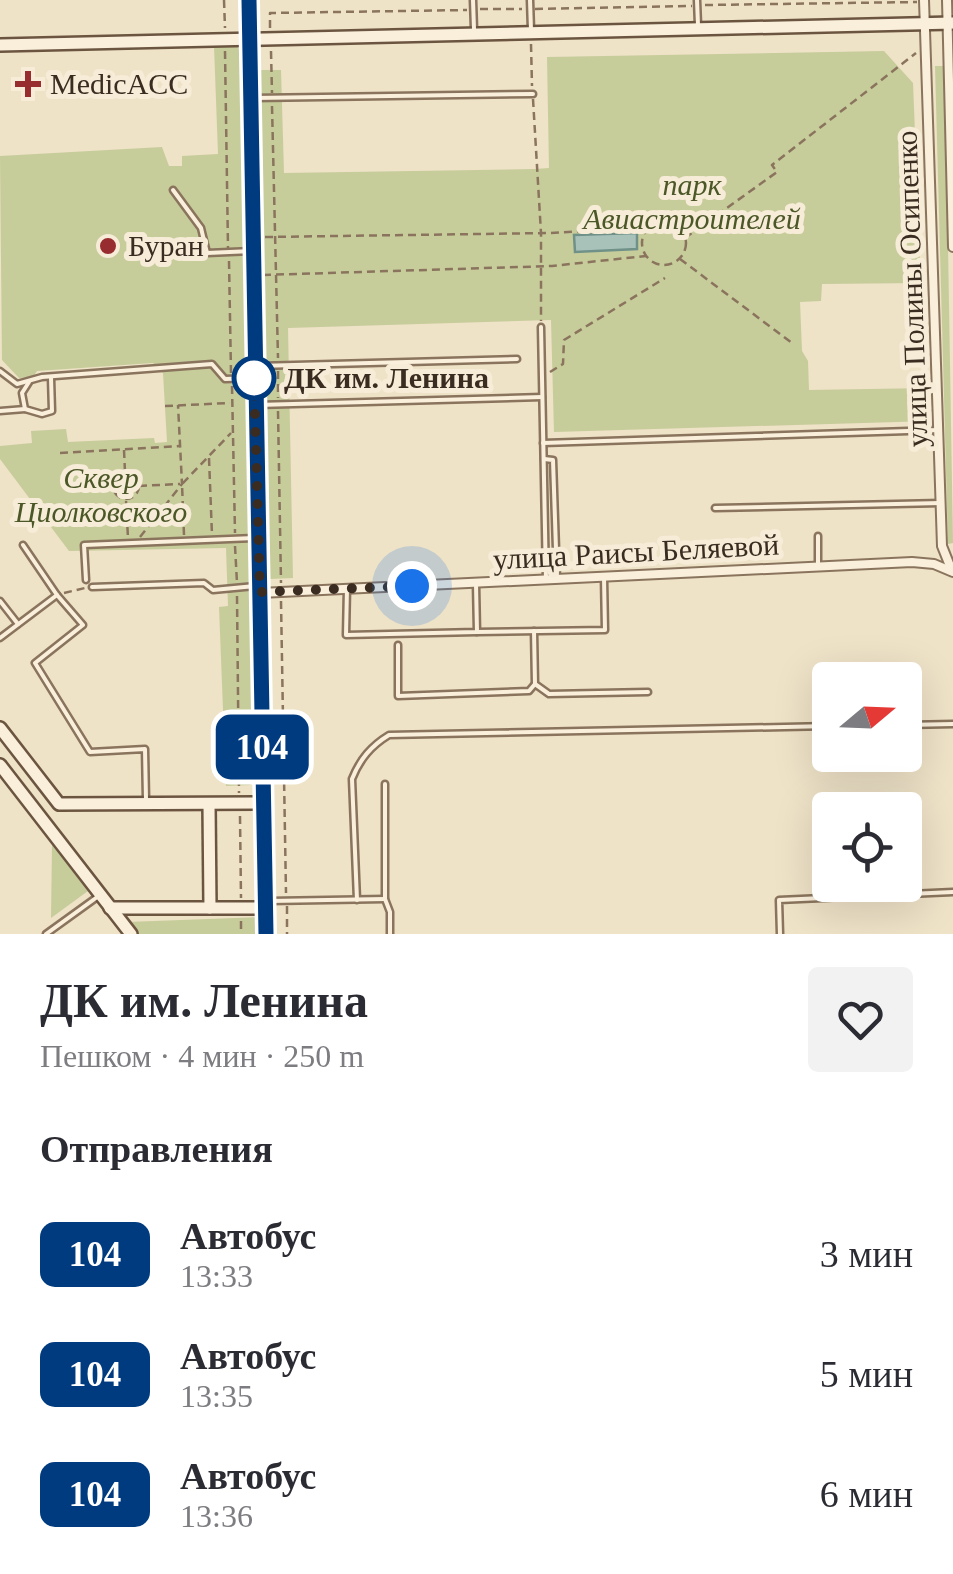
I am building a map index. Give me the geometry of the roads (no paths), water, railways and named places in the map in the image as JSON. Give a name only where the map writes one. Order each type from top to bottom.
[{"type":"street","points":[[249,0],[266,934]]},
{"type":"street","name":"улица Полины Осипенко","points":[[948,0],[953,247]]},
{"type":"street","name":"улица Полины Осипенко","points":[[924,1],[942,546],[953,570]]},
{"type":"street","points":[[0,45],[950,23]]},
{"type":"street","name":"улица Раисы Беляевой","points":[[260,589],[558,580],[912,562],[953,570]]},
{"type":"street","points":[[0,728],[59,804],[264,803]]},
{"type":"street","points":[[0,765],[131,934]]},
{"type":"street","points":[[208,804],[210,908]]},
{"type":"street","points":[[110,908],[241,908],[265,904]]},
{"type":"lane","points":[[473,0],[474,34]]},
{"type":"lane","points":[[530,0],[531,33]]},
{"type":"lane","points":[[697,3],[698,29]]},
{"type":"lane","points":[[250,98],[533,94]]},
{"type":"lane","points":[[174,190],[201,228],[207,253],[228,252],[252,244]]},
{"type":"lane","points":[[541,327],[546,580]]},
{"type":"lane","points":[[0,371],[17,384],[51,376],[212,364],[225,379],[232,379],[278,365],[517,358]]},
{"type":"lane","points":[[0,411],[52,411],[51,376]]},
{"type":"lane","points":[[25,408],[22,393],[30,382]]},
{"type":"lane","points":[[255,405],[542,398]]},
{"type":"lane","points":[[543,443],[939,430]]},
{"type":"lane","points":[[544,459],[553,460],[558,580]]},
{"type":"lane","points":[[715,508],[941,503]]},
{"type":"lane","points":[[817,506],[818,516]]},
{"type":"lane","points":[[818,536],[818,566]]},
{"type":"lane","points":[[86,580],[84,545],[259,538]]},
{"type":"lane","points":[[23,545],[83,625],[35,663],[90,752],[145,750],[146,804]]},
{"type":"lane","points":[[953,570],[953,582]]},
{"type":"lane","points":[[347,588],[346,635],[605,630],[604,577]]},
{"type":"lane","points":[[92,586],[204,583],[213,590],[260,589]]},
{"type":"lane","points":[[476,583],[477,632]]},
{"type":"lane","points":[[0,638],[57,595]]},
{"type":"lane","points":[[0,601],[18,624]]},
{"type":"lane","points":[[534,631],[535,684]]},
{"type":"lane","points":[[398,646],[398,696],[528,690],[535,684]]},
{"type":"lane","points":[[535,684],[549,694],[648,692]]},
{"type":"lane","points":[[922,724],[953,724]]},
{"type":"lane","points":[[357,900],[352,779],[372,746],[390,735],[812,726]]},
{"type":"lane","points":[[385,784],[385,899],[390,912],[390,934]]},
{"type":"lane","points":[[780,934],[779,900],[953,892]]},
{"type":"lane","points":[[46,934],[100,895]]},
{"type":"lane","points":[[265,904],[385,899]]},
{"type":"water","points":[[637,233],[637,249],[575,252],[574,235]]},
{"type":"place","name":"MedicACC","points":[[28,84]]},
{"type":"place","name":"Буран","points":[[108,246]]},
{"type":"place","name":"ДК им. Ленина","points":[[254,378]]},
{"type":"park label","name":"парк Авиастроителей","points":[[692,202]]},
{"type":"park label","name":"Сквер Циолковского","points":[[101,495]]}]
